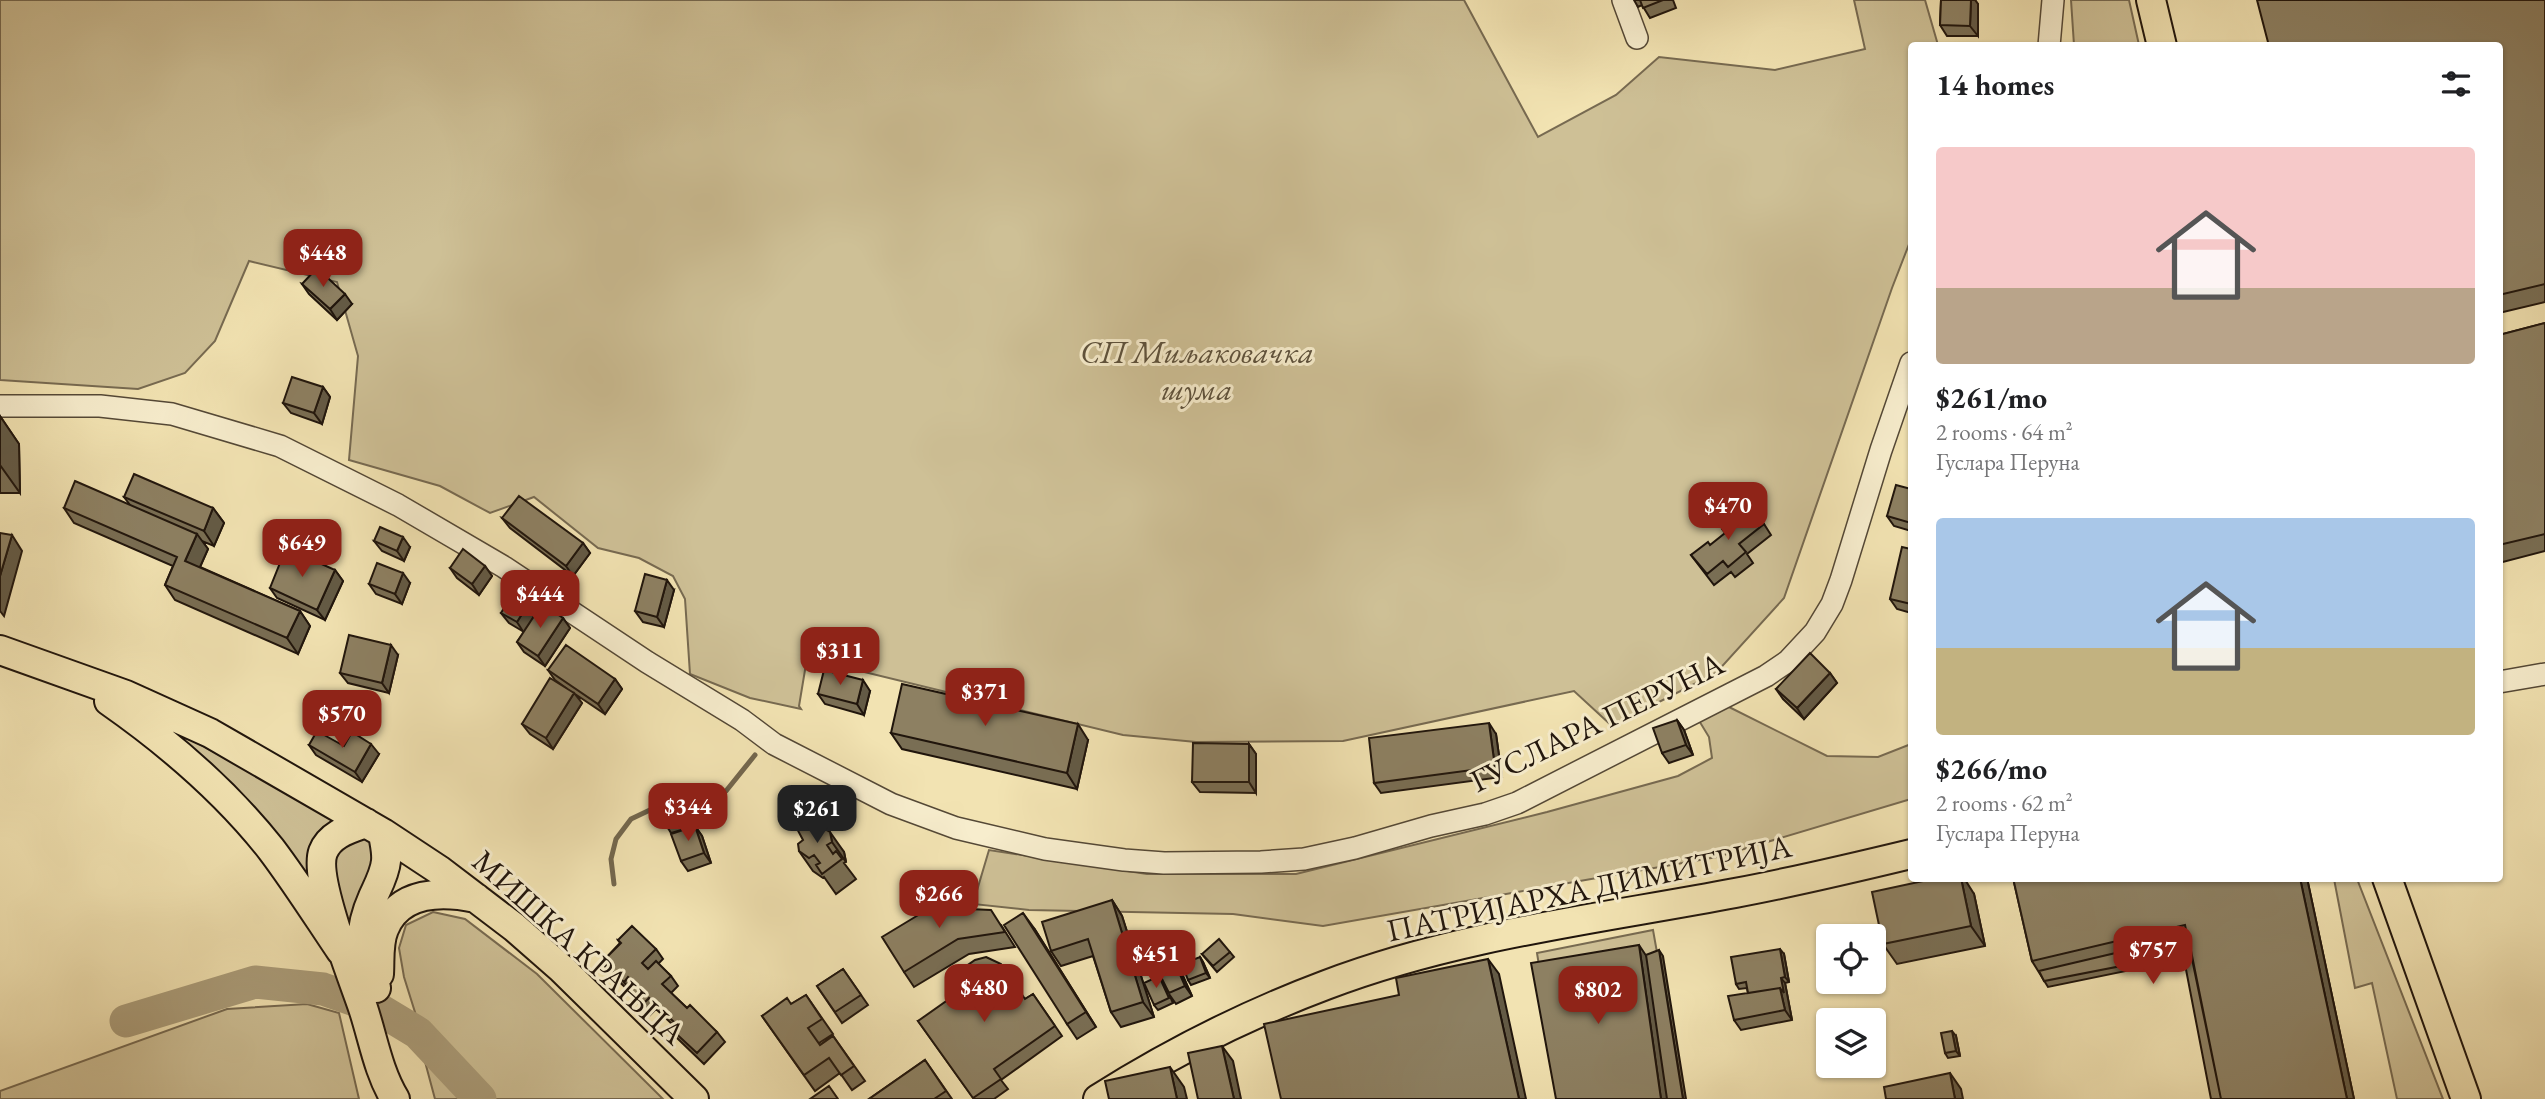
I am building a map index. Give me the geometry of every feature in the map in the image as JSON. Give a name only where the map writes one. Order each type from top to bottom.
[{"type":"main road","points":[[2151,0],[2161,42]]},
{"type":"main road","name":"МИШКА КРАЊЦА","points":[[0,650],[126,695],[210,733],[374,828],[478,899],[562,969],[694,1099]]},
{"type":"main road","points":[[68,674],[137,721],[211,784],[271,850],[341,951]]},
{"type":"main road","points":[[395,1099],[384,1076],[358,992],[341,951],[322,871],[323,852],[331,839],[374,828],[386,861],[366,916],[362,939],[365,963],[378,990],[401,1073],[402,1099]]},
{"type":"main road","name":"ПАТРИЈАРХА ДИМИТРИЈА","points":[[1098,1099],[1151,1066],[1248,1017],[1327,984],[1414,958],[1531,929],[1733,893],[1908,854]]},
{"type":"main road","points":[[2388,882],[2466,1099]]},
{"type":"main road","points":[[378,990],[381,940],[384,928],[395,912],[415,899],[433,893],[457,894],[478,899]]},
{"type":"street","points":[[1623,0],[1637,38]]},
{"type":"street","points":[[2049,42],[2053,0]]},
{"type":"street","name":"ГУСЛАРА ПЕРУНА","points":[[0,406],[100,406],[162,413],[280,446],[426,520],[742,720],[774,744],[891,804],[925,818],[1000,839],[1083,855],[1164,863],[1261,862],[1304,859],[1354,848],[1517,803],[1778,668],[1815,632],[1832,604],[1908,372]]},
{"type":"street","points":[[2503,681],[2545,674]]},
{"type":"green space","name":"СП Миљаковачка шума","points":[[0,0],[1464,0],[1538,137],[1616,95],[1659,57],[1775,70],[1865,49],[1854,0],[1925,0],[1937,42],[1908,42],[1908,247],[1784,598],[1716,673],[1612,726],[1574,691],[1343,741],[1196,742],[1123,735],[807,658],[799,706],[801,709],[750,698],[690,674],[685,599],[673,576],[639,558],[598,548],[534,497],[490,513],[440,486],[349,460],[358,356],[337,282],[249,261],[215,341],[185,373],[138,389],[0,380]]},
{"type":"green space","points":[[2071,0],[2129,0],[2138,42],[2074,42]]},
{"type":"green space","points":[[1725,705],[1827,756],[1878,757],[1908,745],[1908,800],[1717,857],[1323,926],[1233,914],[1029,910],[973,904],[989,850],[1147,874],[1296,874],[1547,812],[1678,776],[1712,758],[1709,737],[1698,719]]},
{"type":"green space","points":[[177,737],[194,741],[337,820],[311,882]]},
{"type":"green space","points":[[366,835],[376,850],[349,943],[330,853]]},
{"type":"green space","points":[[2335,882],[2358,882],[2443,1099],[2397,1099],[2372,983],[2355,988]]},
{"type":"green space","points":[[433,912],[465,919],[537,974],[663,1099],[489,1099],[419,1025],[404,977],[399,948],[406,925]]},
{"type":"green space","points":[[1653,930],[1658,958],[1541,978],[1537,953]]},
{"type":"green space","points":[[307,1004],[339,1013],[359,1099],[0,1099],[0,1091],[227,1009]]},
{"type":"green space","points":[[420,1043],[472,1099],[435,1099]]},
{"type":"building","points":[[1640,0],[1663,0],[1643,8]]},
{"type":"building","points":[[1941,0],[1971,0],[1970,26],[1940,25]]},
{"type":"building","points":[[2257,0],[2545,0],[2545,284],[2503,294],[2503,42],[2268,42]]},
{"type":"building","points":[[317,268],[345,294],[330,309],[302,284]]},
{"type":"building","points":[[2545,323],[2545,534],[2503,544],[2503,334]]},
{"type":"building","points":[[292,377],[323,387],[314,413],[283,403]]},
{"type":"building","points":[[134,474],[213,508],[204,531],[124,497]]},
{"type":"building","points":[[75,481],[197,534],[185,561],[300,611],[287,638],[165,585],[177,557],[64,508]]},
{"type":"building","points":[[1896,485],[1908,488],[1908,522],[1887,516]]},
{"type":"building","points":[[519,496],[583,543],[566,566],[502,518]]},
{"type":"building","points":[[1750,507],[1764,524],[1739,544],[1746,552],[1728,567],[1723,561],[1707,574],[1691,555],[1725,533],[1722,529]]},
{"type":"building","points":[[380,527],[403,537],[397,551],[374,541]]},
{"type":"building","points":[[0,533],[12,535],[0,576]]},
{"type":"building","points":[[1902,547],[1908,548],[1908,603],[1890,599]]},
{"type":"building","points":[[286,548],[335,570],[317,610],[270,588]]},
{"type":"building","points":[[463,549],[485,566],[472,584],[450,568]]},
{"type":"building","points":[[377,563],[403,573],[395,594],[369,584]]},
{"type":"building","points":[[645,574],[667,580],[657,617],[635,611]]},
{"type":"building","points":[[516,589],[532,598],[517,622],[501,613]]},
{"type":"building","points":[[542,604],[563,618],[538,656],[517,642]]},
{"type":"building","points":[[349,635],[391,645],[382,683],[340,673]]},
{"type":"building","points":[[566,645],[615,679],[598,704],[548,670]]},
{"type":"building","points":[[1810,653],[1830,673],[1797,708],[1776,689]]},
{"type":"building","points":[[824,670],[863,680],[857,704],[818,694]]},
{"type":"building","points":[[550,678],[574,693],[546,738],[522,724]]},
{"type":"building","points":[[902,684],[1078,724],[1067,773],[891,733]]},
{"type":"building","points":[[1677,720],[1686,745],[1662,753],[1653,728]]},
{"type":"building","points":[[1489,723],[1495,767],[1374,783],[1369,738]]},
{"type":"building","points":[[317,731],[344,746],[352,732],[371,744],[355,772],[309,745]]},
{"type":"building","points":[[1193,743],[1249,744],[1249,782],[1192,782]]},
{"type":"building","points":[[676,810],[681,824],[668,828],[663,814]]},
{"type":"building","points":[[803,817],[809,820],[816,831],[821,827],[830,832],[832,842],[827,845],[833,854],[836,851],[842,859],[822,874],[816,865],[820,863],[814,855],[809,858],[799,851],[798,844],[803,840],[795,825],[797,819]]},
{"type":"building","points":[[695,826],[704,853],[681,861],[671,834]]},
{"type":"building","points":[[1918,882],[1962,882],[1971,926],[1886,943],[1886,924],[1879,924],[1872,892]]},
{"type":"building","points":[[2014,882],[2301,882],[2347,1099],[2221,1099],[2185,925],[2032,961]]},
{"type":"building","points":[[958,891],[969,909],[991,910],[1005,932],[958,939],[904,972],[882,937]]},
{"type":"building","points":[[1112,900],[1143,1002],[1111,1012],[1088,939],[1051,951],[1042,922]]},
{"type":"building","points":[[1023,913],[1086,1012],[1067,1024],[1004,925]]},
{"type":"building","points":[[632,926],[656,949],[642,963],[648,969],[656,961],[671,976],[662,984],[687,1008],[690,1005],[717,1032],[697,1053],[669,1027],[674,1022],[649,998],[643,1004],[628,990],[635,983],[628,977],[624,982],[602,962],[621,943],[618,940]]},
{"type":"building","points":[[2188,936],[2221,1099],[2211,1099],[2183,954],[2044,981],[2039,971]]},
{"type":"building","points":[[1219,939],[1230,952],[1213,966],[1202,954]]},
{"type":"building","points":[[1639,945],[1661,1099],[1556,1099],[1531,963]]},
{"type":"building","points":[[1780,949],[1785,977],[1781,978],[1784,993],[1780,988],[1748,993],[1746,982],[1736,984],[1731,957]]},
{"type":"building","points":[[1659,950],[1683,1099],[1667,1099],[1646,955]]},
{"type":"building","points":[[986,957],[1001,964],[1025,999],[1033,994],[1055,1026],[994,1069],[1001,1079],[973,1098],[918,1021],[959,992],[949,978],[975,960]]},
{"type":"building","points":[[1200,957],[1206,973],[1188,980],[1182,964]]},
{"type":"building","points":[[1488,959],[1519,1099],[1281,1099],[1264,1024],[1399,995],[1396,978]]},
{"type":"building","points":[[1175,963],[1185,986],[1169,993],[1158,971]]},
{"type":"building","points":[[843,969],[861,995],[835,1012],[817,986]]},
{"type":"building","points":[[1159,976],[1169,998],[1154,1005],[1144,983]]},
{"type":"building","points":[[1780,988],[1785,1010],[1734,1020],[1728,996]]},
{"type":"building","points":[[806,995],[822,1019],[808,1028],[820,1045],[833,1036],[854,1066],[841,1075],[829,1058],[804,1075],[762,1016],[787,998],[791,1004]]},
{"type":"building","points":[[1952,1031],[1956,1051],[1945,1053],[1941,1033]]},
{"type":"building","points":[[1222,1046],[1234,1099],[1198,1099],[1188,1053]]},
{"type":"building","points":[[925,1060],[946,1091],[934,1099],[869,1099]]},
{"type":"building","points":[[1170,1067],[1177,1099],[1109,1099],[1105,1081]]},
{"type":"building","points":[[1950,1073],[1955,1099],[1886,1099],[1884,1087]]},
{"type":"building","points":[[829,1086],[838,1099],[810,1099]]},
{"type":"waterway","points":[[614,884],[611,859],[616,839],[631,819],[652,809],[692,805],[726,791],[755,755]]},
{"type":"waterway","points":[[126,1021],[255,982],[323,989],[375,1007],[418,1033],[480,1099]]}]
